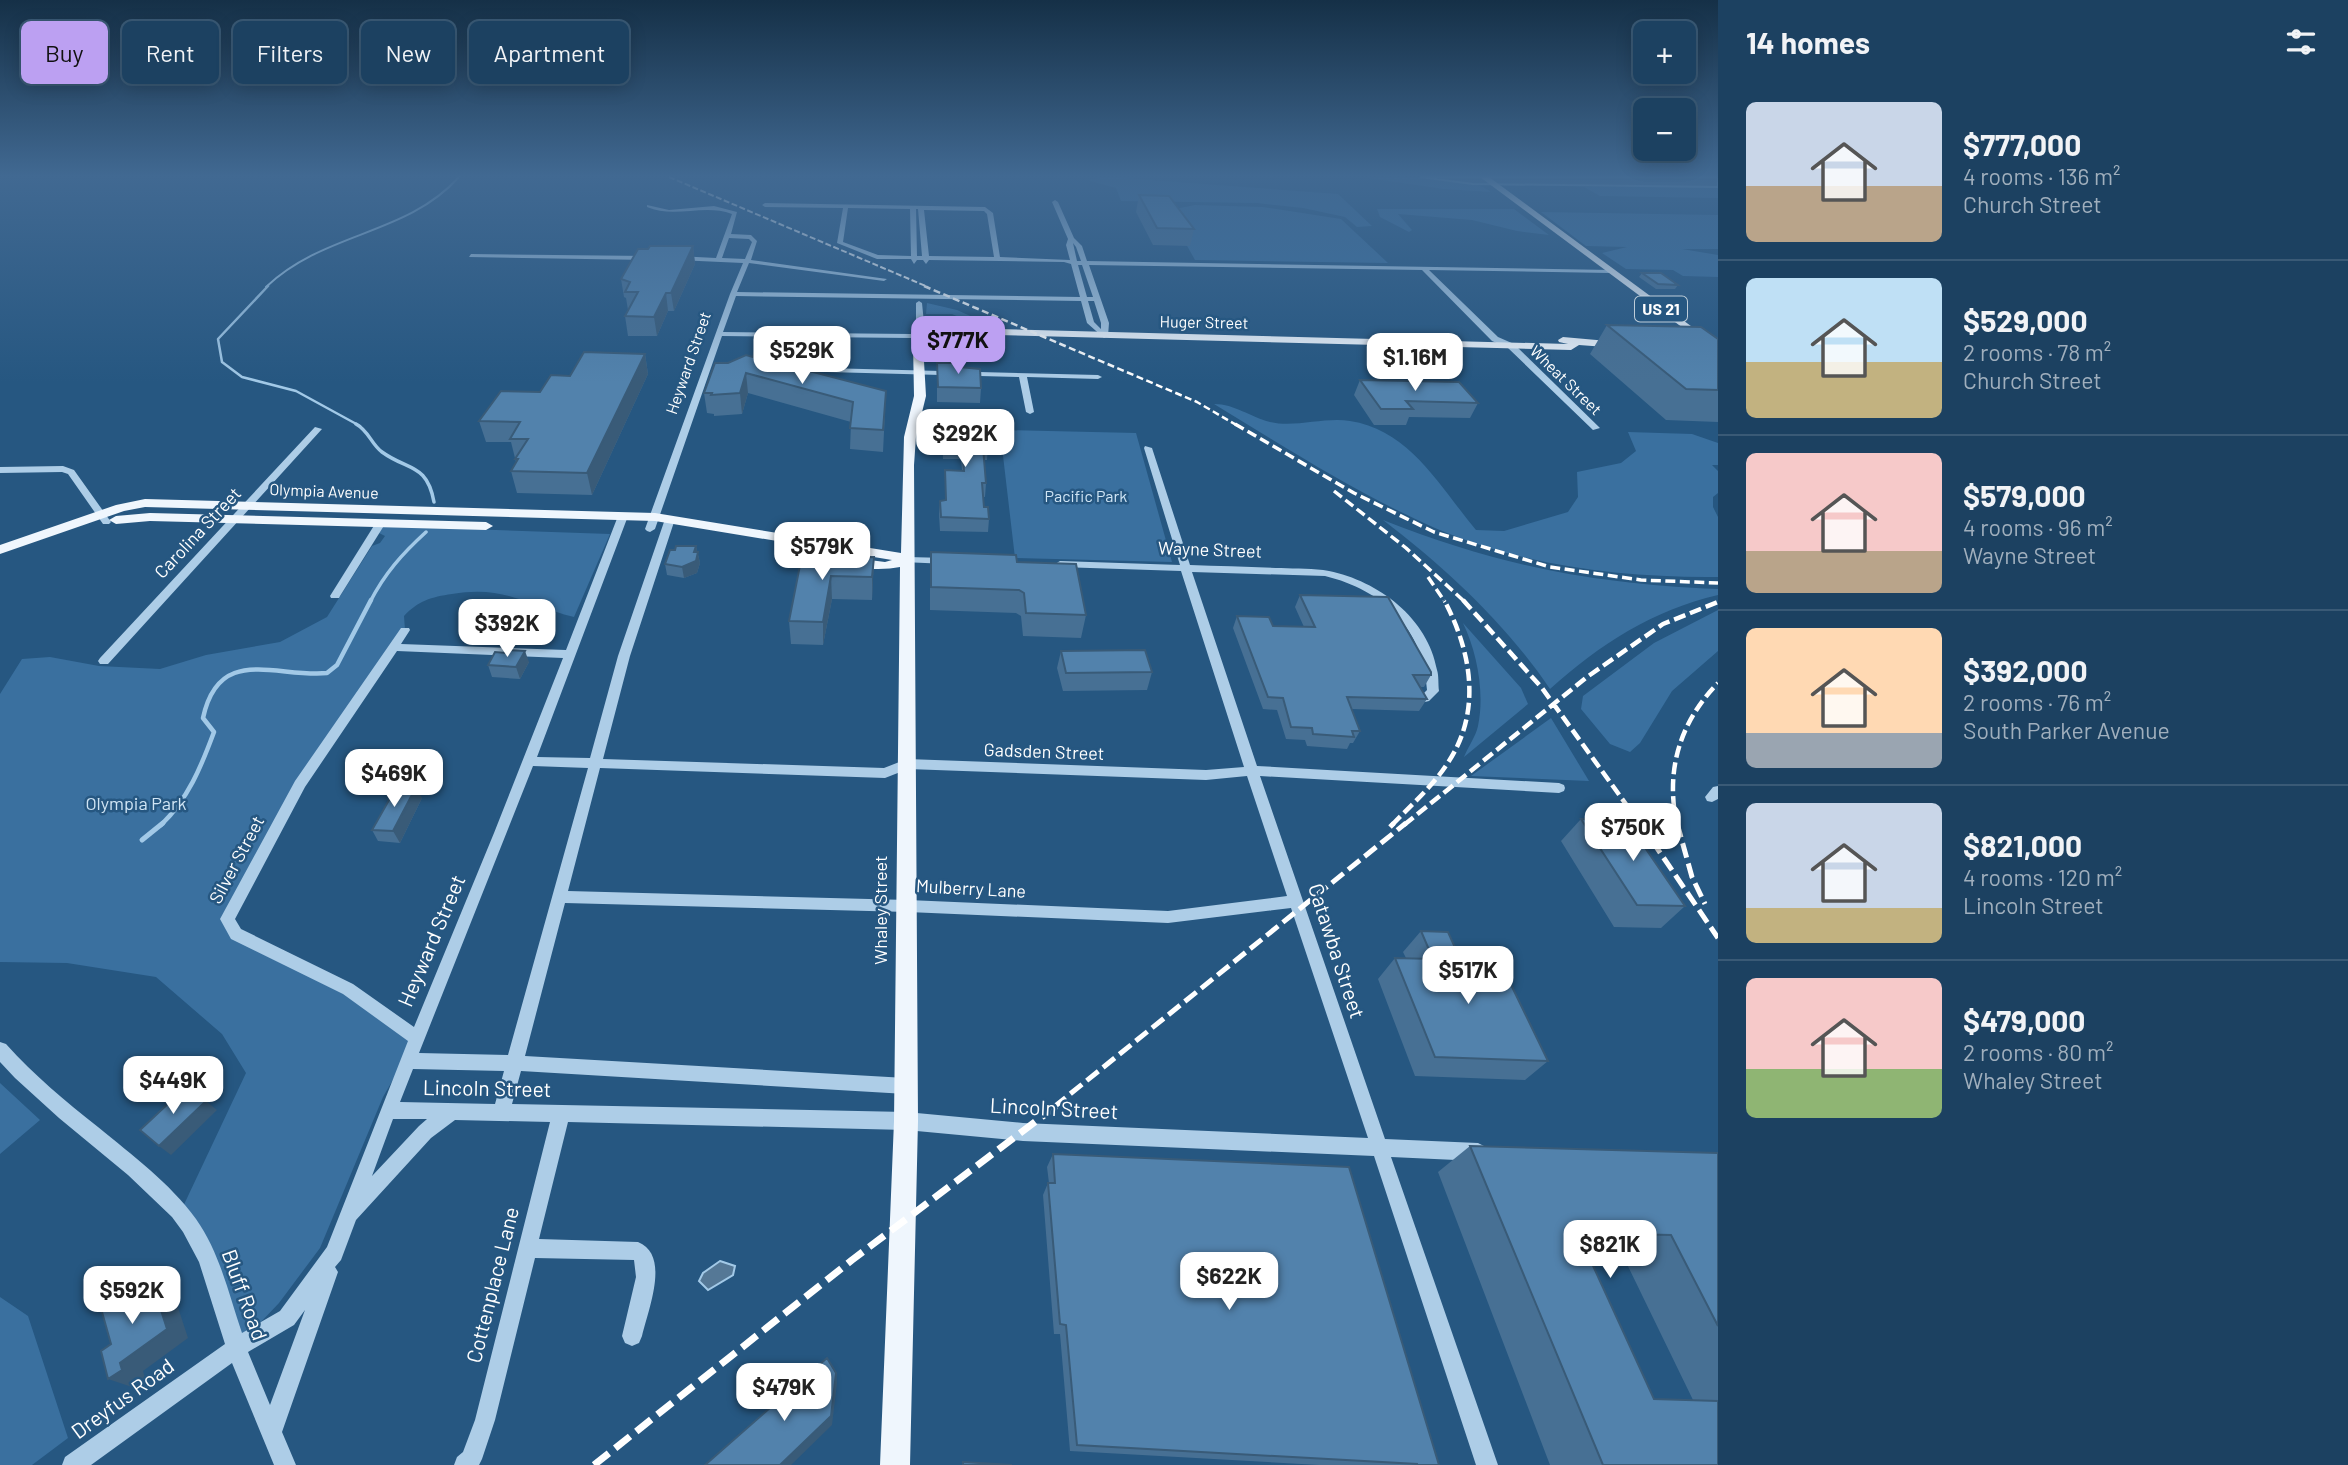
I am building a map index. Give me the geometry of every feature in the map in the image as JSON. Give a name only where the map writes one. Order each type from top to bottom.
[{"type":"main road","name":"US 21","points":[[1576,245],[1716,348]]},
{"type":"main road","points":[[918,353],[931,334],[947,334]]},
{"type":"main road","name":"Huger Street","points":[[947,334],[1431,341],[1495,339],[1627,345]]},
{"type":"main road","points":[[918,353],[947,334]]},
{"type":"main road","name":"Huger Street","points":[[1431,341],[1571,347],[1575,343]]},
{"type":"main road","points":[[1691,346],[1716,348]]},
{"type":"main road","name":"Whaley Street","points":[[895,1465],[906,1121],[909,449],[919,406],[918,353]]},
{"type":"main road","name":"Olympia Avenue","points":[[0,561],[145,503],[652,523]]},
{"type":"main road","name":"Olympia Avenue","points":[[0,550],[104,519],[150,517],[380,524],[621,522]]},
{"type":"main road","points":[[652,523],[885,566],[907,560]]},
{"type":"street","points":[[719,259],[723,245]]},
{"type":"street","points":[[747,261],[753,245]]},
{"type":"street","points":[[846,245],[877,257],[1066,266],[1074,263]]},
{"type":"street","points":[[911,259],[912,245]]},
{"type":"street","points":[[925,245],[926,260]]},
{"type":"street","points":[[996,245],[998,259]]},
{"type":"street","points":[[1069,245],[1091,323],[1104,336]]},
{"type":"street","points":[[1078,245],[1105,323],[1104,336]]},
{"type":"street","points":[[471,256],[652,258]]},
{"type":"street","points":[[665,258],[747,261],[884,279]]},
{"type":"street","points":[[926,260],[998,259],[1074,263],[1611,271]]},
{"type":"street","name":"Heyward Street","points":[[652,523],[747,261]]},
{"type":"street","name":"Wheat Street","points":[[1424,268],[1495,339],[1511,346],[1596,428]]},
{"type":"street","points":[[733,294],[1097,299]]},
{"type":"street","name":"Whaley Street","points":[[918,353],[919,303]]},
{"type":"street","points":[[918,325],[931,334]]},
{"type":"street","points":[[918,325],[947,334]]},
{"type":"street","points":[[719,334],[918,353],[1023,376],[1098,377]]},
{"type":"street","points":[[775,369],[918,353]]},
{"type":"street","points":[[708,367],[719,367]]},
{"type":"street","points":[[1023,376],[1030,412]]},
{"type":"street","name":"Carolina Street","points":[[104,661],[318,429]]},
{"type":"street","name":"Catawba Street","points":[[1148,448],[1184,567],[1295,901],[1487,1465]]},
{"type":"street","points":[[0,470],[63,469],[71,472],[104,519]]},
{"type":"street","name":"Heyward Street","points":[[236,1348],[287,1318],[334,1254],[416,1038],[530,761],[568,654],[621,522]]},
{"type":"street","points":[[335,596],[380,524]]},
{"type":"street","points":[[501,1113],[624,656],[668,524]]},
{"type":"street","points":[[907,560],[960,562]]},
{"type":"street","name":"Wayne Street","points":[[1044,564],[1325,573],[1358,581],[1374,589],[1398,608],[1430,661],[1433,691],[1425,698]]},
{"type":"street","name":"Silver Street","points":[[405,630],[300,784],[227,919],[236,934],[348,989],[416,1038]]},
{"type":"street","points":[[395,647],[568,654]]},
{"type":"street","name":"Gadsden Street","points":[[530,761],[885,773],[907,765],[1206,775],[1252,771],[1559,788]]},
{"type":"street","name":"Mulberry Lane","points":[[560,897],[908,906],[1168,917],[1295,901]]},
{"type":"street","name":"Bluff Road","points":[[0,1050],[40,1090],[138,1171],[180,1213],[212,1266],[236,1348],[285,1465]]},
{"type":"street","name":"Lincoln Street","points":[[407,1061],[515,1063],[905,1086]]},
{"type":"street","name":"Lincoln Street","points":[[388,1110],[906,1121],[1023,1132],[1499,1154]]},
{"type":"street","points":[[346,1217],[425,1132],[451,1111]]},
{"type":"street","name":"Cottenplace Lane","points":[[465,1465],[471,1459],[485,1420],[561,1114]]},
{"type":"street","points":[[528,1248],[638,1251],[645,1258],[646,1277],[632,1336]]},
{"type":"street","points":[[272,1430],[334,1254]]},
{"type":"street","name":"Dreyfus Road","points":[[73,1465],[236,1348]]},
{"type":"green space","points":[[1187,245],[1369,245],[1388,263],[1195,260]]},
{"type":"green space","points":[[1718,245],[1718,249],[1682,249],[1718,255],[1718,277],[1683,276],[1673,270],[1626,269],[1602,253],[1627,247],[1586,246]]},
{"type":"green space","points":[[927,303],[957,310],[997,328],[966,327],[966,320],[952,314],[926,314]]},
{"type":"green space","points":[[1214,404],[1229,406],[1280,424],[1350,421],[1390,436],[1422,463],[1476,530],[1504,531],[1568,512],[1578,497],[1577,472],[1621,463],[1636,451],[1628,432],[1692,434],[1718,443],[1718,465],[1712,465],[1718,471],[1718,493],[1713,497],[1713,507],[1718,517],[1718,577],[1649,575],[1580,568],[1479,545],[1387,505]]},
{"type":"green space","name":"Pacific Park","points":[[1000,430],[1136,433],[1172,562],[1015,558]]},
{"type":"green space","points":[[1383,520],[1507,561],[1630,583],[1718,589],[1718,595],[1649,619],[1588,657],[1550,689],[1494,619],[1429,557]]},
{"type":"green space","name":"Olympia Park","points":[[383,526],[610,534],[574,617],[487,592],[431,598],[404,616],[405,630],[308,772],[227,918],[236,934],[348,989],[417,1038],[383,1097],[320,1248],[279,1303],[236,1348],[180,1213],[246,1073],[222,1034],[156,977],[67,963],[0,962],[0,694],[22,659],[50,657],[99,666],[160,669],[206,655],[280,642],[327,617],[372,546],[380,543],[385,536],[377,532]]},
{"type":"green space","points":[[1718,610],[1718,651],[1672,691],[1640,743],[1630,752],[1610,744],[1581,709],[1583,696],[1654,643]]},
{"type":"green space","points":[[1463,623],[1521,688],[1528,704],[1464,757],[1477,730],[1481,700],[1476,660]]},
{"type":"green space","points":[[1551,718],[1589,781],[1471,776]]},
{"type":"green space","points":[[0,1083],[40,1120],[0,1154]]},
{"type":"green space","points":[[0,1297],[28,1316],[68,1438],[32,1465],[0,1465]]},
{"type":"shaded area","points":[[720,1261],[735,1266],[733,1275],[708,1290],[699,1281],[703,1273]]},
{"type":"building","points":[[650,246],[693,246],[671,293],[666,293],[654,317],[625,316],[638,292],[625,292],[630,282],[621,279],[638,249],[648,249]]},
{"type":"building","points":[[1642,273],[1661,273],[1678,285],[1658,284]]},
{"type":"building","points":[[1607,325],[1701,327],[1718,339],[1718,390],[1686,389]]},
{"type":"building","points":[[761,346],[775,346],[772,354],[758,353]]},
{"type":"building","points":[[584,352],[645,354],[587,473],[511,471],[528,439],[510,439],[520,422],[479,421],[501,391],[540,392],[551,375],[570,376]]},
{"type":"building","points":[[754,353],[769,353],[767,360],[886,391],[883,430],[850,428],[853,402],[746,373],[740,393],[704,393],[715,363],[728,363],[746,355],[753,357]]},
{"type":"building","points":[[937,363],[960,363],[960,367],[980,369],[981,388],[938,387]]},
{"type":"building","points":[[1360,380],[1459,382],[1478,403],[1406,401],[1413,409],[1381,409]]},
{"type":"building","points":[[946,412],[975,415],[972,425],[986,426],[988,447],[983,447],[986,483],[982,483],[984,507],[988,507],[989,519],[941,517],[940,501],[946,500],[945,470],[964,471],[962,446],[944,446],[943,419]]},
{"type":"building","points":[[676,546],[696,546],[696,561],[682,567],[665,564],[670,550],[675,550]]},
{"type":"building","points":[[803,550],[827,550],[826,556],[831,558],[874,557],[872,577],[831,576],[823,622],[789,621]]},
{"type":"building","points":[[931,552],[1016,555],[1017,562],[1076,564],[1086,615],[1026,613],[1024,593],[1019,590],[931,587]]},
{"type":"building","points":[[1300,595],[1388,597],[1431,672],[1431,675],[1413,675],[1427,699],[1347,697],[1360,731],[1352,731],[1354,737],[1313,734],[1312,728],[1291,727],[1283,698],[1268,697],[1237,616],[1269,617],[1273,626],[1315,627]]},
{"type":"building","points":[[508,650],[525,651],[516,667],[488,665],[495,652],[506,653]]},
{"type":"building","points":[[1145,650],[1152,672],[1066,673],[1061,651]]},
{"type":"building","points":[[397,786],[416,787],[393,831],[372,830]]},
{"type":"building","points":[[1581,819],[1626,820],[1685,906],[1637,905]]},
{"type":"building","points":[[1421,931],[1448,932],[1461,961],[1500,962],[1548,1061],[1435,1057],[1395,958],[1433,959]]},
{"type":"building","points":[[187,1086],[206,1101],[159,1146],[140,1130]]},
{"type":"building","points":[[1470,1146],[1718,1153],[1718,1326],[1671,1235],[1578,1233],[1654,1399],[1718,1401],[1718,1465],[1603,1465]]},
{"type":"building","points":[[1053,1154],[1349,1167],[1439,1465],[1077,1445],[1066,1325],[1060,1324],[1048,1183],[1055,1183]]},
{"type":"building","points":[[151,1279],[167,1329],[120,1363],[122,1370],[108,1379],[101,1351],[111,1344],[102,1312]]},
{"type":"building","points":[[827,1358],[836,1373],[831,1416],[780,1465],[705,1465]]},
{"type":"building","points":[[963,1462],[1012,1465],[963,1465]]},
{"type":"waterway","points":[[266,287],[289,269],[334,245]]},
{"type":"waterway","points":[[268,286],[218,339],[222,362],[242,377],[296,391],[360,426]]},
{"type":"waterway","points":[[356,424],[382,452],[421,474],[427,480],[434,502]]},
{"type":"waterway","points":[[370,602],[395,564],[426,532]]},
{"type":"waterway","points":[[162,824],[193,782],[204,758],[214,732],[203,718],[211,695],[222,680],[236,673],[252,670],[327,673],[337,665],[371,600]]},
{"type":"waterway","points":[[142,840],[162,824]]},
{"type":"railway","points":[[830,245],[928,287]]},
{"type":"railway","points":[[924,286],[1197,402],[1238,426]]},
{"type":"railway","points":[[1235,424],[1354,493],[1434,532],[1550,567],[1641,580],[1718,583]]},
{"type":"railway","points":[[1334,491],[1406,548],[1464,601]]},
{"type":"railway","points":[[1428,577],[1445,602]]},
{"type":"railway","points":[[1464,601],[1554,704]]},
{"type":"railway","points":[[1392,825],[1447,764],[1465,724],[1469,703],[1466,661],[1454,620],[1445,602]]},
{"type":"railway","points":[[1554,704],[1663,624],[1718,602]]},
{"type":"railway","points":[[1677,825],[1673,785],[1679,748],[1694,714],[1718,683]]},
{"type":"railway","points":[[1404,825],[1554,704]]},
{"type":"railway","points":[[1554,704],[1641,825]]},
{"type":"railway","points":[[1054,1107],[1406,823]]},
{"type":"railway","points":[[1640,823],[1718,938]]},
{"type":"railway","points":[[1677,823],[1692,877],[1705,904]]},
{"type":"railway","points":[[594,1465],[852,1260],[1056,1106]]}]
